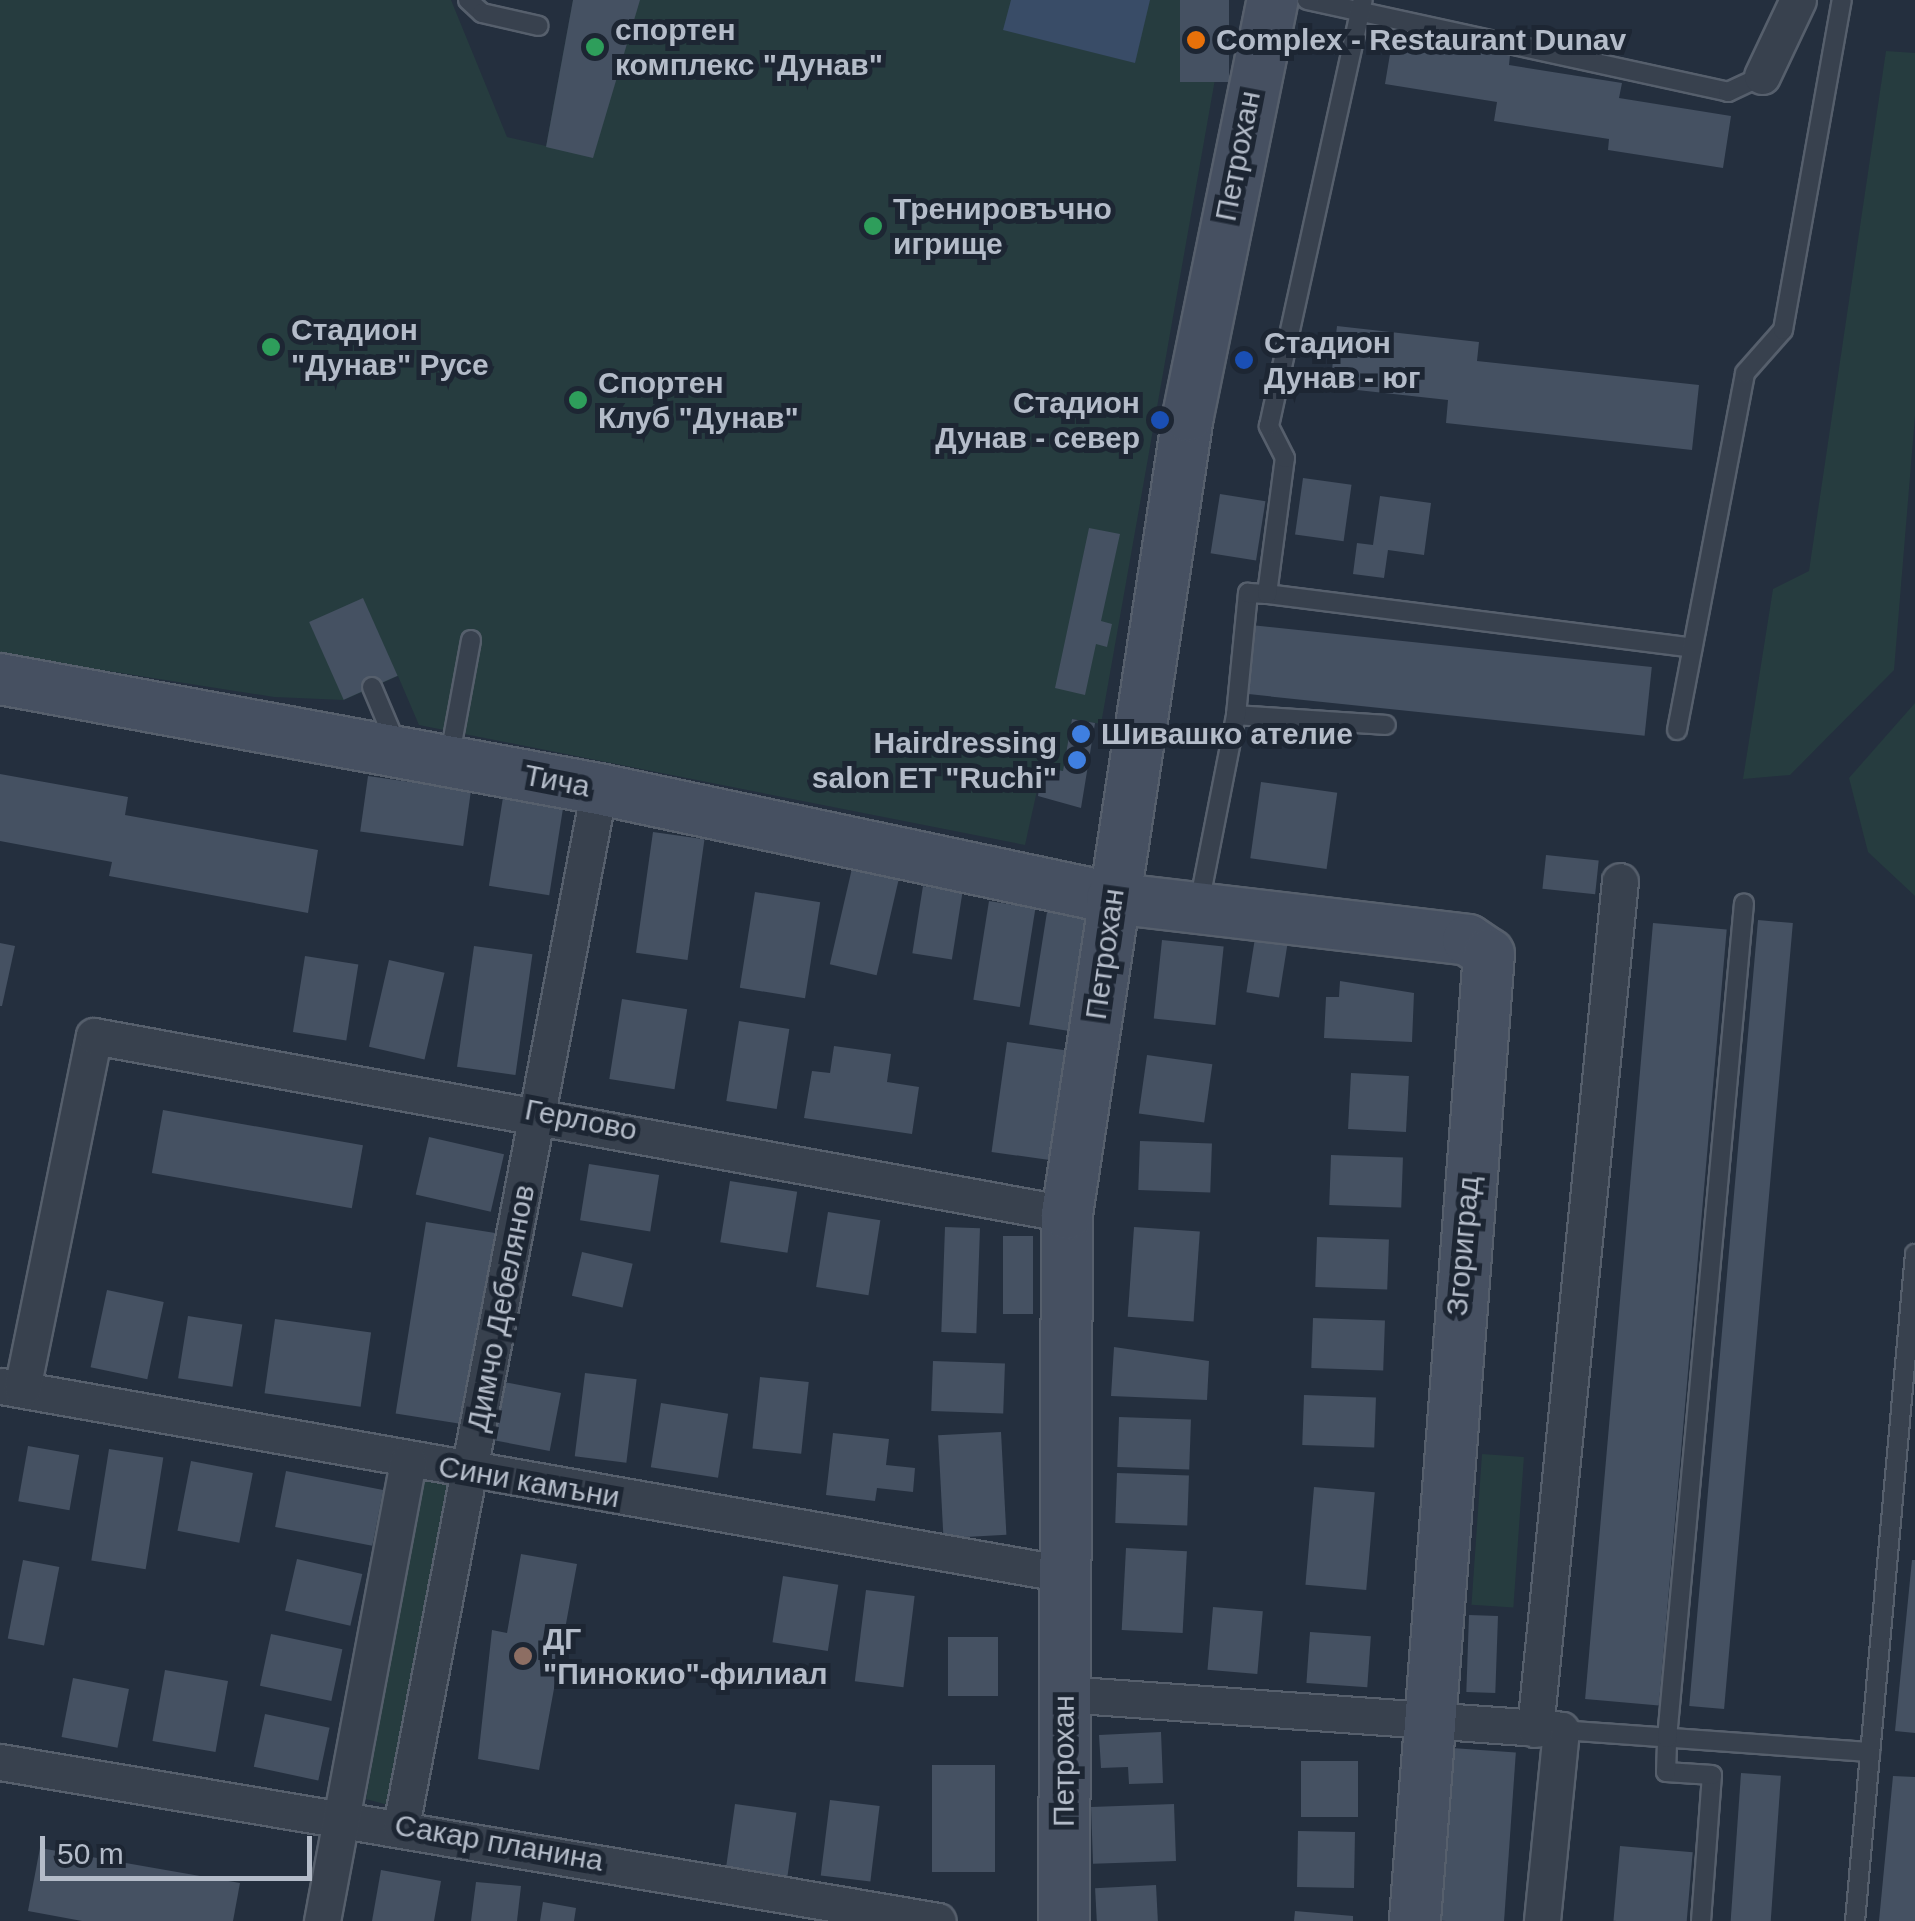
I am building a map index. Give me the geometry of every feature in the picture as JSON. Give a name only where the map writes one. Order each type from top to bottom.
[{"type":"street","name":"Петрохан","points":[[1064,1921],[1064,1694],[1059,1573],[1067,1214],[1188,416],[1273,0]]},
{"type":"street","points":[[1762,76],[1798,0]]},
{"type":"street","name":"Тича","points":[[0,678],[599,789],[1112,898]]},
{"type":"street","name":"Димчо Дебелянов","points":[[401,1826],[599,789]]},
{"type":"street","points":[[1542,1921],[1548,1730],[1620,881]]},
{"type":"street","name":"Згориград","points":[[1112,898],[1468,940],[1490,954],[1415,1921]]},
{"type":"street","name":"Герлово","points":[[11,1387],[94,1036],[540,1112],[1067,1214]]},
{"type":"street","name":"Сини камъни","points":[[11,1387],[469,1472],[1059,1573]]},
{"type":"street","points":[[322,1921],[408,1461]]},
{"type":"street","points":[[1064,1694],[1548,1730]]},
{"type":"street","name":"Сакар планина","points":[[0,1762],[344,1816],[938,1921]]},
{"type":"lane","points":[[468,0],[482,13],[539,26]]},
{"type":"lane","points":[[1307,0],[1360,6],[1728,92],[1762,76]]},
{"type":"lane","points":[[1676,730],[1744,374],[1783,330],[1842,0]]},
{"type":"lane","points":[[1267,594],[1285,458],[1268,426],[1360,6]]},
{"type":"lane","points":[[1198,909],[1236,715],[1248,593],[1692,648]]},
{"type":"lane","points":[[448,760],[471,640]]},
{"type":"lane","points":[[372,687],[400,751]]},
{"type":"lane","points":[[1236,715],[1386,724]]},
{"type":"lane","points":[[1701,1921],[1712,1775],[1666,1772],[1667,1738],[1744,904]]},
{"type":"lane","points":[[1855,1921],[1915,1254]]},
{"type":"lane","points":[[1548,1730],[1870,1752]]},
{"type":"green space","name":"Спортен Клуб \"Дунав\"","points":[[0,0],[451,0],[507,137],[546,146],[573,0],[1229,0],[1101,724],[1072,719],[1063,771],[1042,768],[1025,845],[419,725],[398,676],[344,700],[274,697],[0,654]]},
{"type":"green space","points":[[1886,51],[1915,53],[1915,416],[1894,670],[1790,775],[1743,779],[1773,589],[1809,571]]},
{"type":"green space","points":[[1915,703],[1915,896],[1868,852],[1849,778]]},
{"type":"green space","points":[[1482,1454],[1524,1457],[1513,1608],[1471,1605]]},
{"type":"green space","points":[[423,1476],[450,1481],[388,1805],[366,1799]]},
{"type":"water","points":[[1011,0],[1150,0],[1135,63],[1003,30]]},
{"type":"building","name":"спортен комплекс \"Дунав\"","points":[[573,0],[640,0],[593,158],[546,147]]},
{"type":"building","name":"Complex - Restaurant Dunav","points":[[1180,0],[1229,0],[1229,82],[1180,82]]},
{"type":"building","points":[[1393,36],[1510,55],[1509,65],[1622,83],[1619,98],[1731,116],[1723,168],[1608,150],[1609,139],[1494,121],[1497,102],[1385,84]]},
{"type":"building","points":[[1337,326],[1479,342],[1477,361],[1699,385],[1692,450],[1446,423],[1448,400],[1330,387]]},
{"type":"building","points":[[1303,478],[1352,485],[1344,541],[1295,534]]},
{"type":"building","points":[[1220,494],[1265,501],[1256,560],[1211,553]]},
{"type":"building","points":[[1380,496],[1431,503],[1424,555],[1388,550],[1384,578],[1353,574],[1357,543],[1373,545]]},
{"type":"building","points":[[1089,528],[1120,534],[1101,621],[1112,624],[1107,647],[1096,644],[1085,695],[1055,688]]},
{"type":"building","points":[[363,598],[398,676],[344,700],[309,622]]},
{"type":"building","points":[[1251,625],[1652,667],[1645,736],[1244,694]]},
{"type":"building","points":[[1072,719],[1095,723],[1081,808],[1038,796],[1042,767],[1063,771]]},
{"type":"building","points":[[0,774],[128,797],[125,815],[318,850],[308,913],[109,876],[112,862],[0,841]]},
{"type":"building","points":[[368,776],[471,790],[463,846],[360,831]]},
{"type":"building","points":[[1261,782],[1337,793],[1327,869],[1250,858]]},
{"type":"building","points":[[504,791],[564,801],[549,895],[489,886]]},
{"type":"building","points":[[653,832],[704,839],[688,960],[636,953]]},
{"type":"building","points":[[1546,855],[1599,861],[1595,894],[1542,889]]},
{"type":"building","points":[[853,864],[900,875],[877,975],[830,964]]},
{"type":"building","points":[[923,886],[963,892],[952,959],[912,953]]},
{"type":"building","points":[[755,892],[820,902],[805,998],[740,988]]},
{"type":"building","points":[[989,901],[1035,908],[1020,1007],[973,1000]]},
{"type":"building","points":[[1047,912],[1091,919],[1074,1032],[1029,1025]]},
{"type":"building","points":[[1758,920],[1793,923],[1724,1709],[1689,1706]]},
{"type":"building","points":[[1653,923],[1727,929],[1659,1705],[1585,1699]]},
{"type":"building","points":[[1255,938],[1288,943],[1279,997],[1246,992]]},
{"type":"building","points":[[1162,940],[1224,946],[1215,1025],[1154,1019]]},
{"type":"building","points":[[0,943],[15,946],[2,1006],[0,1006]]},
{"type":"building","points":[[474,946],[532,954],[515,1075],[457,1067]]},
{"type":"building","points":[[305,956],[358,964],[346,1040],[293,1032]]},
{"type":"building","points":[[389,960],[445,973],[425,1060],[369,1047]]},
{"type":"building","points":[[1340,981],[1414,993],[1412,1042],[1324,1038],[1326,997],[1339,997]]},
{"type":"building","points":[[622,999],[687,1009],[675,1089],[609,1079]]},
{"type":"building","points":[[739,1021],[789,1029],[777,1109],[726,1101]]},
{"type":"building","points":[[1007,1042],[1077,1052],[1062,1162],[992,1152]]},
{"type":"building","points":[[834,1046],[891,1054],[887,1082],[919,1087],[912,1134],[804,1118],[812,1071],[830,1073]]},
{"type":"building","points":[[1147,1055],[1212,1064],[1204,1123],[1139,1113]]},
{"type":"building","points":[[1351,1073],[1409,1076],[1406,1132],[1348,1129]]},
{"type":"building","points":[[163,1110],[363,1145],[352,1208],[152,1173]]},
{"type":"building","points":[[429,1137],[504,1154],[491,1212],[416,1194]]},
{"type":"building","points":[[1140,1141],[1212,1144],[1210,1192],[1138,1190]]},
{"type":"building","points":[[1331,1155],[1403,1158],[1401,1207],[1329,1205]]},
{"type":"building","points":[[589,1164],[659,1175],[650,1231],[580,1220]]},
{"type":"building","points":[[730,1181],[797,1192],[787,1253],[720,1242]]},
{"type":"building","points":[[828,1212],[880,1220],[868,1295],[816,1287]]},
{"type":"building","points":[[426,1222],[495,1233],[465,1425],[396,1414]]},
{"type":"building","points":[[945,1227],[980,1228],[976,1333],[941,1332]]},
{"type":"building","points":[[1134,1227],[1200,1232],[1194,1321],[1128,1317]]},
{"type":"building","points":[[1003,1236],[1033,1236],[1033,1314],[1003,1314]]},
{"type":"building","points":[[1317,1237],[1389,1240],[1387,1289],[1315,1287]]},
{"type":"building","points":[[582,1252],[633,1264],[623,1308],[572,1296]]},
{"type":"building","points":[[107,1290],[164,1302],[147,1379],[91,1367]]},
{"type":"building","points":[[188,1316],[242,1325],[232,1387],[178,1378]]},
{"type":"building","points":[[1313,1318],[1385,1321],[1383,1370],[1311,1368]]},
{"type":"building","points":[[275,1319],[371,1332],[361,1407],[265,1393]]},
{"type":"building","points":[[1114,1347],[1209,1361],[1207,1400],[1111,1396]]},
{"type":"building","points":[[933,1361],[1005,1364],[1003,1413],[931,1411]]},
{"type":"building","points":[[585,1373],[637,1379],[626,1463],[575,1456]]},
{"type":"building","points":[[760,1377],[809,1382],[801,1454],[752,1449]]},
{"type":"building","points":[[504,1382],[561,1393],[550,1451],[493,1440]]},
{"type":"building","points":[[1304,1395],[1376,1398],[1374,1447],[1302,1445]]},
{"type":"building","points":[[661,1403],[728,1414],[718,1478],[651,1467]]},
{"type":"building","points":[[1119,1417],[1191,1420],[1189,1469],[1117,1467]]},
{"type":"building","points":[[1001,1432],[1006,1535],[943,1538],[938,1435]]},
{"type":"building","points":[[833,1433],[889,1439],[886,1465],[915,1468],[913,1492],[877,1488],[875,1501],[826,1495]]},
{"type":"building","points":[[28,1446],[79,1455],[69,1510],[18,1501]]},
{"type":"building","points":[[109,1449],[163,1458],[146,1569],[91,1561]]},
{"type":"building","points":[[191,1461],[253,1473],[239,1543],[177,1531]]},
{"type":"building","points":[[286,1471],[383,1490],[372,1546],[275,1527]]},
{"type":"building","points":[[1117,1473],[1189,1476],[1187,1525],[1115,1523]]},
{"type":"building","points":[[1314,1487],[1375,1492],[1366,1590],[1305,1585]]},
{"type":"building","points":[[1126,1548],[1187,1551],[1183,1633],[1122,1630]]},
{"type":"building","name":"ДГ \"Пинокио\"-филиал","points":[[521,1554],[577,1564],[539,1770],[478,1759],[492,1630],[507,1633]]},
{"type":"building","points":[[297,1559],[362,1574],[350,1626],[285,1611]]},
{"type":"building","points":[[23,1560],[59,1567],[44,1646],[8,1639]]},
{"type":"building","points":[[1915,1560],[1915,1733],[1895,1731]]},
{"type":"building","points":[[783,1576],[838,1585],[828,1651],[773,1642]]},
{"type":"building","points":[[866,1590],[915,1596],[903,1687],[855,1681]]},
{"type":"building","points":[[1213,1607],[1263,1611],[1257,1674],[1208,1670]]},
{"type":"building","points":[[1469,1615],[1498,1616],[1495,1693],[1466,1692]]},
{"type":"building","points":[[1310,1632],[1371,1636],[1367,1687],[1306,1683]]},
{"type":"building","points":[[271,1634],[342,1649],[331,1701],[260,1686]]},
{"type":"building","points":[[948,1637],[998,1637],[998,1696],[948,1696]]},
{"type":"building","points":[[165,1670],[228,1681],[216,1752],[152,1741]]},
{"type":"building","points":[[73,1678],[129,1689],[118,1748],[62,1737]]},
{"type":"building","points":[[265,1714],[330,1728],[318,1781],[254,1767]]},
{"type":"building","points":[[1161,1732],[1163,1783],[1129,1784],[1128,1767],[1101,1768],[1099,1735]]},
{"type":"building","points":[[1452,1748],[1516,1752],[1504,1921],[1440,1921]]},
{"type":"building","points":[[1301,1761],[1358,1761],[1358,1817],[1301,1817]]},
{"type":"building","points":[[932,1765],[995,1765],[995,1872],[932,1872]]},
{"type":"building","points":[[1741,1773],[1781,1776],[1771,1921],[1731,1921]]},
{"type":"building","points":[[1893,1776],[1915,1777],[1915,1921],[1879,1921]]},
{"type":"building","points":[[830,1800],[880,1806],[870,1882],[821,1875]]},
{"type":"building","points":[[735,1804],[796,1813],[787,1878],[726,1869]]},
{"type":"building","points":[[1174,1804],[1176,1861],[1093,1864],[1091,1807]]},
{"type":"building","points":[[1298,1831],[1355,1832],[1354,1888],[1297,1887]]},
{"type":"building","points":[[1620,1846],[1693,1852],[1687,1921],[1613,1921]]},
{"type":"building","points":[[40,1848],[240,1883],[233,1921],[82,1921],[28,1911]]},
{"type":"building","points":[[381,1870],[441,1881],[434,1921],[372,1921]]},
{"type":"building","points":[[476,1882],[521,1886],[517,1921],[471,1921]]},
{"type":"building","points":[[1156,1885],[1158,1921],[1097,1921],[1095,1888]]},
{"type":"building","points":[[543,1902],[576,1908],[574,1921],[540,1921]]},
{"type":"building","points":[[1295,1911],[1353,1916],[1353,1921],[1294,1921]]},
{"type":"place","name":"Complex - Restaurant Dunav","points":[[1196,40]]},
{"type":"place","name":"спортен комплекс \"Дунав\"","points":[[595,47]]},
{"type":"place","name":"Тренировъчно игрище","points":[[873,226]]},
{"type":"place","name":"Стадион \"Дунав\" Русе","points":[[271,347]]},
{"type":"place","name":"Стадион Дунав - юг","points":[[1244,360]]},
{"type":"place","name":"Спортен Клуб \"Дунав\"","points":[[578,400]]},
{"type":"place","name":"Стадион Дунав - север","points":[[1160,420]]},
{"type":"place","name":"Шивашко ателие","points":[[1081,734]]},
{"type":"place","name":"Hairdressing salon ET \"Ruchi\"","points":[[1077,760]]},
{"type":"place","name":"ДГ \"Пинокио\"-филиал","points":[[523,1656]]}]
